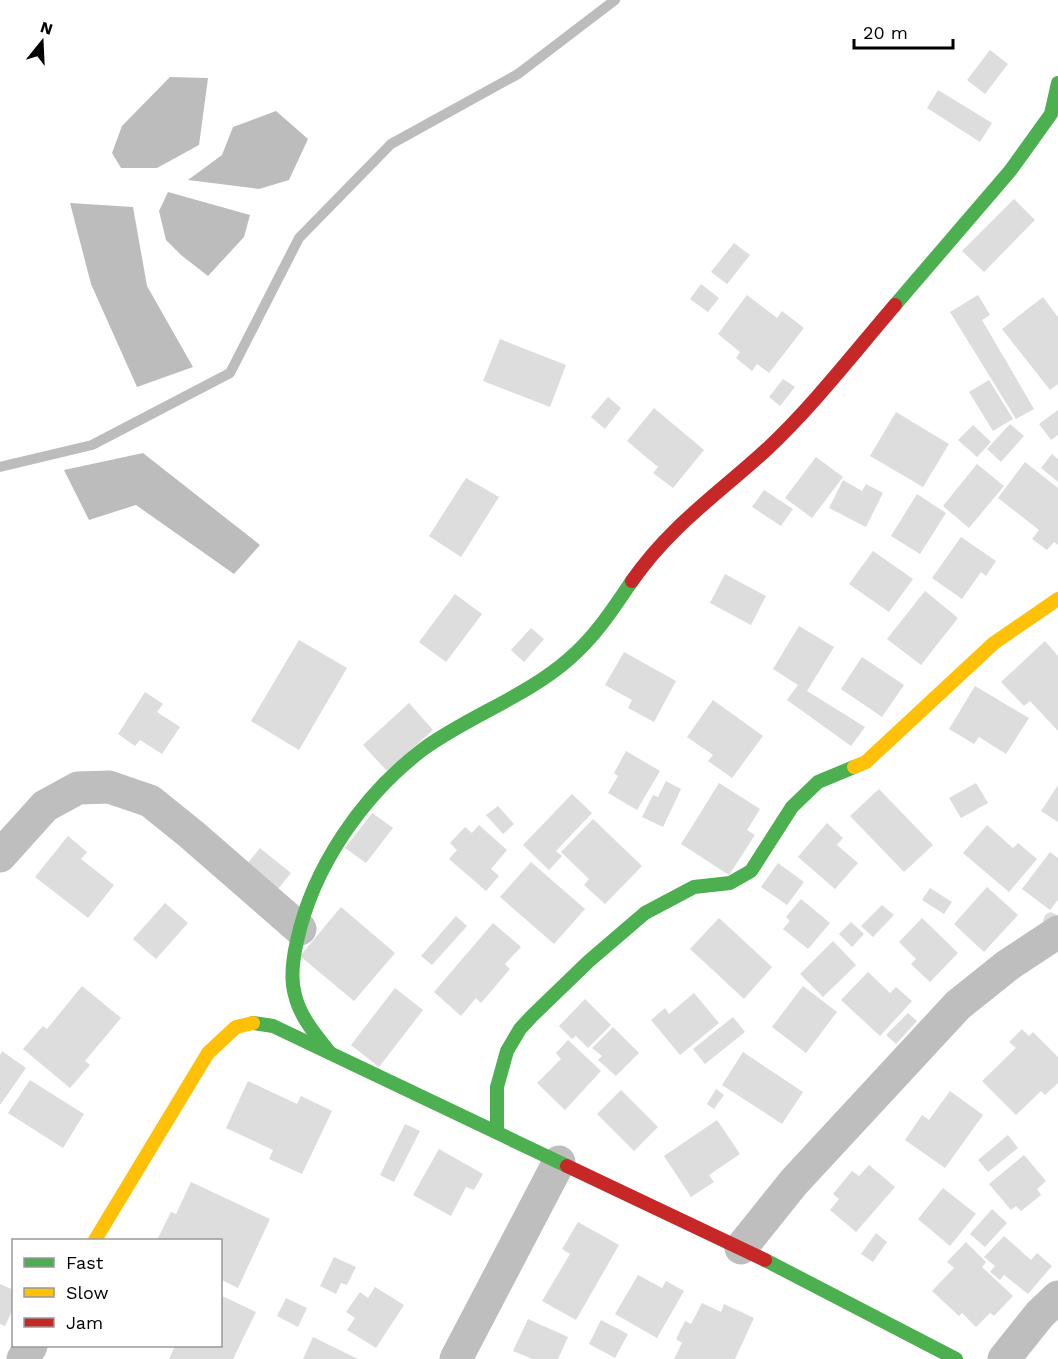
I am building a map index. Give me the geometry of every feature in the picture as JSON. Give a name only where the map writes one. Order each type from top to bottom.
[{"type":"street","points":[[330,1053],[304,1019],[293,988],[292,962],[310,896],[330,855],[348,828],[372,797],[422,750],[526,689],[568,661],[593,637],[660,543],[708,498],[767,449],[802,413],[1010,171],[1056,109]]},
{"type":"street","points":[[497,1132],[497,1087],[507,1051],[520,1029],[589,961],[645,913],[694,887],[730,883],[751,871],[792,807],[818,782],[866,762],[994,643],[1058,599]]},
{"type":"street","points":[[0,855],[45,806],[78,788],[109,787],[150,801],[300,929]]},
{"type":"street","points":[[741,1248],[794,1182],[958,1005],[1008,965],[1058,933]]},
{"type":"street","points":[[95,1239],[208,1053],[231,1029],[252,1022],[273,1026],[741,1248],[956,1359]]},
{"type":"street","points":[[456,1359],[560,1162]]},
{"type":"street","points":[[1004,1359],[1040,1314],[1058,1297]]},
{"type":"shaded area","points":[[170,77],[208,78],[199,145],[157,168],[121,168],[112,153],[122,126]]},
{"type":"shaded area","points":[[276,111],[308,139],[289,180],[259,189],[188,180],[222,155],[233,127]]},
{"type":"shaded area","points":[[168,192],[250,215],[244,237],[208,276],[166,240],[159,211]]},
{"type":"shaded area","points":[[70,203],[133,207],[147,286],[193,367],[137,387],[91,284]]},
{"type":"shaded area","points":[[143,453],[260,545],[234,574],[136,505],[89,520],[64,470]]},
{"type":"building","points":[[990,50],[1008,64],[985,94],[967,80]]},
{"type":"building","points":[[938,90],[992,123],[980,142],[927,108]]},
{"type":"building","points":[[1014,199],[1035,220],[984,272],[962,251]]},
{"type":"building","points":[[734,243],[750,255],[727,284],[711,272]]},
{"type":"building","points":[[701,284],[719,298],[708,312],[690,299]]},
{"type":"building","points":[[747,295],[777,318],[782,311],[804,328],[769,373],[757,364],[752,371],[736,358],[740,352],[718,334]]},
{"type":"building","points":[[978,295],[990,315],[982,320],[1034,409],[1016,419],[950,312]]},
{"type":"building","points":[[1043,297],[1058,317],[1058,384],[1050,390],[1002,329]]},
{"type":"building","points":[[500,339],[566,365],[550,407],[483,381]]},
{"type":"building","points":[[783,379],[795,387],[780,406],[769,397]]},
{"type":"building","points":[[989,380],[1013,419],[993,431],[969,392]]},
{"type":"building","points":[[608,397],[621,408],[605,429],[591,417]]},
{"type":"building","points":[[654,408],[704,450],[673,488],[653,473],[658,467],[627,441]]},
{"type":"building","points":[[1058,410],[1058,435],[1051,440],[1039,424]]},
{"type":"building","points":[[896,412],[949,444],[923,487],[870,456]]},
{"type":"building","points":[[1010,424],[1024,436],[1001,462],[987,449]]},
{"type":"building","points":[[973,425],[991,442],[977,457],[958,440]]},
{"type":"building","points":[[1052,454],[1058,459],[1058,482],[1041,468]]},
{"type":"building","points":[[816,457],[843,477],[812,518],[785,498]]},
{"type":"building","points":[[1025,462],[1058,488],[1058,545],[1054,542],[1047,550],[1032,539],[1039,530],[998,498]]},
{"type":"building","points":[[977,464],[1004,486],[969,528],[943,506]]},
{"type":"building","points":[[466,478],[499,497],[461,557],[429,536]]},
{"type":"building","points":[[843,480],[862,491],[866,484],[883,493],[866,527],[829,508]]},
{"type":"building","points":[[764,490],[793,509],[781,526],[752,507]]},
{"type":"building","points":[[917,494],[946,513],[920,554],[891,536]]},
{"type":"building","points":[[961,537],[996,561],[986,576],[981,572],[962,599],[932,578]]},
{"type":"building","points":[[873,551],[913,579],[889,612],[849,584]]},
{"type":"building","points":[[725,574],[766,596],[751,625],[710,603]]},
{"type":"building","points":[[925,591],[958,618],[921,665],[887,639]]},
{"type":"building","points":[[455,594],[482,614],[446,662],[419,642]]},
{"type":"building","points":[[799,626],[834,647],[807,691],[865,727],[851,746],[787,700],[798,685],[773,669]]},
{"type":"building","points":[[531,628],[544,639],[524,662],[511,650]]},
{"type":"building","points":[[299,640],[347,668],[299,750],[251,721]]},
{"type":"building","points":[[1045,641],[1058,656],[1058,731],[1030,701],[1024,706],[1001,682]]},
{"type":"building","points":[[624,652],[676,681],[654,722],[628,708],[632,700],[605,685]]},
{"type":"building","points":[[862,657],[904,685],[882,717],[841,689]]},
{"type":"building","points":[[975,686],[1029,718],[1006,754],[979,737],[974,744],[949,729]]},
{"type":"building","points":[[145,692],[163,704],[157,712],[180,727],[162,754],[140,740],[135,746],[118,734]]},
{"type":"building","points":[[713,700],[763,736],[732,778],[708,761],[713,755],[687,737]]},
{"type":"building","points":[[409,703],[433,730],[387,771],[363,745]]},
{"type":"building","points":[[626,751],[660,771],[637,810],[608,793],[618,776],[614,773]]},
{"type":"building","points":[[666,781],[681,789],[663,827],[642,817],[653,795],[658,797]]},
{"type":"building","points":[[719,783],[760,809],[747,830],[755,835],[729,875],[681,844]]},
{"type":"building","points":[[976,783],[988,803],[961,818],[949,798]]},
{"type":"building","points":[[1058,785],[1058,822],[1041,811]]},
{"type":"building","points":[[879,789],[933,845],[904,872],[850,816]]},
{"type":"building","points":[[572,794],[592,813],[556,851],[562,856],[549,870],[523,845]]},
{"type":"building","points":[[498,806],[514,824],[503,834],[486,815]]},
{"type":"building","points":[[372,813],[393,828],[366,863],[345,848]]},
{"type":"building","points":[[593,819],[642,866],[605,904],[584,885],[589,879],[561,852]]},
{"type":"building","points":[[827,823],[843,838],[837,845],[858,863],[835,889],[798,857]]},
{"type":"building","points":[[479,825],[507,850],[491,869],[499,876],[486,891],[449,859],[457,850],[450,843],[465,827],[472,833]]},
{"type":"building","points":[[987,825],[1013,848],[1018,843],[1037,859],[1009,892],[963,853]]},
{"type":"building","points":[[68,836],[87,852],[81,859],[114,885],[88,918],[35,877]]},
{"type":"building","points":[[260,848],[291,873],[274,894],[243,869]]},
{"type":"building","points":[[1050,852],[1058,858],[1058,900],[1050,910],[1022,889]]},
{"type":"building","points":[[531,862],[585,909],[554,944],[500,897]]},
{"type":"building","points":[[778,863],[804,882],[787,905],[761,887]]},
{"type":"building","points":[[987,887],[1018,915],[984,952],[954,924]]},
{"type":"building","points":[[930,888],[952,902],[944,914],[922,900]]},
{"type":"building","points":[[801,899],[830,923],[808,949],[783,929],[790,921],[786,917]]},
{"type":"building","points":[[165,903],[188,923],[156,959],[133,939]]},
{"type":"building","points":[[882,905],[894,915],[873,937],[861,926]]},
{"type":"building","points":[[341,907],[395,953],[354,1001],[300,956]]},
{"type":"building","points":[[1050,912],[1058,915],[1058,925],[1047,927],[1043,921],[1045,915]]},
{"type":"building","points":[[456,916],[467,926],[432,965],[421,956]]},
{"type":"building","points":[[719,918],[772,967],[744,999],[690,949]]},
{"type":"building","points":[[922,918],[958,953],[930,982],[911,964],[916,959],[899,942]]},
{"type":"building","points":[[851,922],[864,934],[852,947],[839,934]]},
{"type":"building","points":[[493,923],[521,947],[505,964],[510,969],[481,1003],[476,998],[461,1016],[434,992]]},
{"type":"building","points":[[833,941],[856,965],[823,997],[800,974]]},
{"type":"building","points":[[868,972],[890,993],[896,987],[912,1001],[880,1036],[841,1000]]},
{"type":"building","points":[[82,986],[121,1018],[85,1061],[90,1065],[70,1088],[23,1049],[43,1026],[47,1029]]},
{"type":"building","points":[[803,986],[837,1012],[806,1053],[772,1027]]},
{"type":"building","points":[[395,988],[423,1010],[379,1067],[351,1045]]},
{"type":"building","points":[[694,993],[719,1023],[680,1055],[651,1020],[665,1008],[669,1014]]},
{"type":"building","points":[[585,999],[611,1025],[588,1048],[576,1036],[572,1039],[559,1026]]},
{"type":"building","points":[[908,1013],[917,1021],[896,1044],[886,1035]]},
{"type":"building","points":[[733,1017],[745,1032],[705,1064],[693,1049]]},
{"type":"building","points":[[613,1027],[639,1053],[616,1076],[598,1060],[602,1056],[592,1048]]},
{"type":"building","points":[[1022,1029],[1029,1036],[1033,1032],[1058,1057],[1058,1083],[1045,1095],[1041,1091],[1016,1115],[982,1081],[1016,1048],[1009,1042]]},
{"type":"building","points":[[568,1040],[601,1071],[565,1110],[537,1083],[561,1059],[556,1053]]},
{"type":"building","points":[[2,1051],[26,1068],[0,1105],[0,1055]]},
{"type":"building","points":[[743,1052],[803,1092],[782,1124],[722,1085]]},
{"type":"building","points":[[30,1080],[84,1114],[63,1148],[8,1113]]},
{"type":"building","points":[[248,1081],[297,1104],[301,1096],[332,1111],[302,1174],[269,1159],[273,1150],[226,1128]]},
{"type":"building","points":[[716,1089],[724,1095],[714,1109],[707,1104]]},
{"type":"building","points":[[621,1090],[658,1127],[634,1151],[597,1114]]},
{"type":"building","points":[[950,1091],[983,1115],[945,1168],[905,1140],[922,1115],[929,1120]]},
{"type":"building","points":[[717,1120],[740,1154],[709,1175],[714,1182],[691,1197],[664,1156]]},
{"type":"building","points":[[405,1124],[420,1131],[394,1182],[380,1175]]},
{"type":"building","points":[[1008,1135],[1018,1148],[988,1172],[978,1160]]},
{"type":"building","points":[[439,1149],[483,1174],[474,1190],[466,1187],[451,1216],[413,1195]]},
{"type":"building","points":[[1024,1155],[1046,1181],[1037,1189],[1041,1195],[1021,1211],[1016,1206],[1011,1210],[989,1184]]},
{"type":"building","points":[[869,1165],[895,1187],[856,1232],[830,1210],[839,1199],[833,1194],[852,1171],[859,1176]]},
{"type":"building","points":[[191,1182],[270,1219],[238,1288],[222,1280],[222,1239],[158,1239],[171,1212],[176,1214]]},
{"type":"building","points":[[943,1188],[976,1214],[950,1246],[918,1219]]},
{"type":"building","points":[[992,1209],[1007,1223],[985,1247],[970,1234]]},
{"type":"building","points":[[578,1222],[619,1245],[576,1320],[542,1301],[570,1254],[562,1249]]},
{"type":"building","points":[[876,1233],[887,1242],[873,1262],[861,1254]]},
{"type":"building","points":[[1004,1236],[1031,1260],[1037,1253],[1052,1266],[1028,1294],[1004,1275],[1000,1280],[990,1272],[995,1266],[984,1257]]},
{"type":"building","points":[[966,1242],[986,1262],[982,1267],[1013,1296],[994,1316],[990,1313],[976,1327],[962,1313],[959,1316],[932,1291],[954,1268],[947,1262]]},
{"type":"building","points":[[334,1257],[356,1267],[347,1285],[341,1283],[336,1294],[320,1286]]},
{"type":"building","points":[[638,1275],[662,1288],[666,1281],[684,1291],[657,1338],[615,1314]]},
{"type":"building","points":[[0,1284],[12,1289],[12,1311],[5,1326],[0,1324]]},
{"type":"building","points":[[375,1287],[404,1305],[376,1348],[347,1330],[355,1318],[346,1312],[360,1292],[368,1298]]},
{"type":"building","points":[[222,1296],[256,1312],[233,1359],[169,1359],[175,1347],[222,1347]]},
{"type":"building","points":[[286,1298],[307,1308],[298,1327],[277,1316]]},
{"type":"building","points":[[702,1303],[721,1312],[724,1304],[754,1318],[735,1359],[674,1359],[682,1343],[676,1339],[685,1321],[691,1324]]},
{"type":"building","points":[[528,1319],[568,1337],[558,1359],[532,1359],[513,1351]]},
{"type":"building","points":[[601,1320],[628,1334],[615,1358],[589,1344]]},
{"type":"building","points":[[313,1337],[358,1359],[303,1359]]},
{"type":"waterway","points":[[0,467],[92,445],[230,373],[299,238],[391,144],[518,74],[615,0]]},
{"type":"traffic: fast","points":[[895,305],[1010,171],[1051,114],[1058,83]]},
{"type":"traffic: fast","points":[[330,1053],[309,1026],[297,1003],[293,988],[293,968],[305,913],[315,886],[343,835],[379,789],[422,750],[458,727],[516,696],[569,659],[595,632],[632,581]]},
{"type":"traffic: fast","points":[[497,1132],[497,1087],[507,1051],[520,1029],[532,1016],[589,961],[645,913],[694,887],[730,883],[751,871],[792,807],[818,782],[854,767]]},
{"type":"traffic: fast","points":[[253,1023],[273,1026],[567,1166]]},
{"type":"traffic: fast","points":[[765,1260],[956,1359]]},
{"type":"traffic: slow","points":[[854,767],[866,762],[994,643],[1058,599]]},
{"type":"traffic: slow","points":[[96,1239],[208,1053],[236,1027],[253,1023]]},
{"type":"traffic: jam","points":[[632,581],[678,527],[766,450],[800,416],[895,305]]},
{"type":"traffic: jam","points":[[567,1166],[765,1260]]}]
